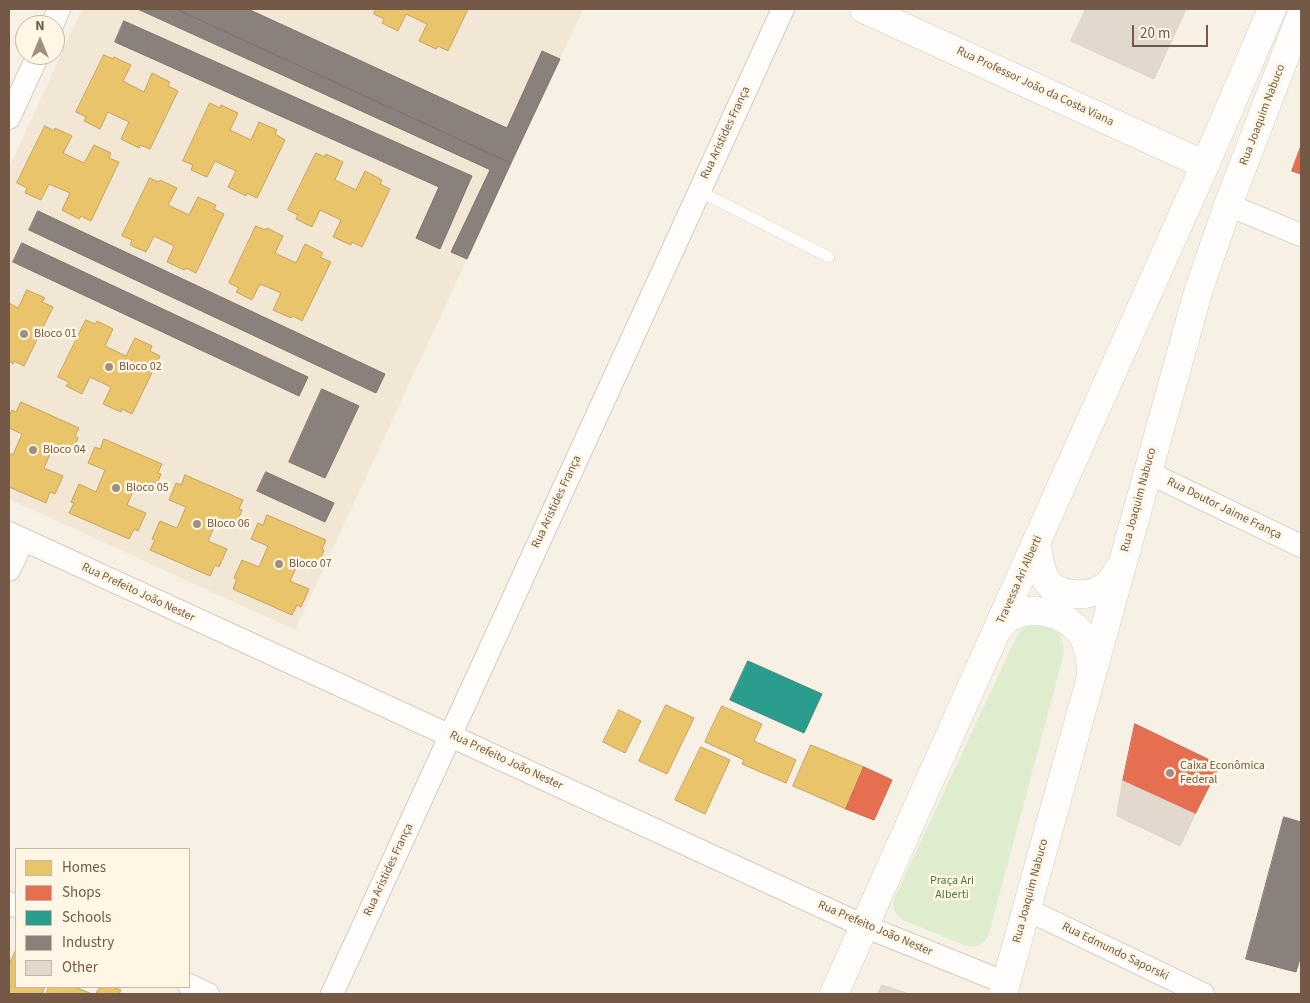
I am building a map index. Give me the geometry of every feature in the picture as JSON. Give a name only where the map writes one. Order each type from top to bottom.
[{"type":"main road","name":"Rua Professor João da Costa Viana","points":[[864,9],[1205,165]]},
{"type":"main road","points":[[1205,165],[1272,9]]},
{"type":"main road","name":"Rua Joaquim Nabuco","points":[[1005,989],[1198,292],[1228,205],[1301,15]]},
{"type":"main road","name":"Travessa Ari Alberti","points":[[834,994],[1205,165]]},
{"type":"main road","points":[[1036,542],[1041,568],[1050,585],[1068,594],[1087,594],[1106,586],[1122,565]]},
{"type":"main road","points":[[996,633],[1008,618],[1028,612],[1048,612],[1066,620],[1081,635],[1090,653],[1091,673]]},
{"type":"street","name":"Rua Aristides França","points":[[332,994],[783,9]]},
{"type":"street","points":[[9,118],[33,65]]},
{"type":"street","points":[[1228,205],[1301,235]]},
{"type":"street","name":"Rua Doutor Jaime França","points":[[1147,472],[1301,546]]},
{"type":"street","points":[[9,570],[16,537]]},
{"type":"street","name":"Rua Prefeito João Nester","points":[[16,537],[1005,989]]},
{"type":"street","name":"Rua Edmundo Saporski","points":[[1026,909],[1203,994]]},
{"type":"street","points":[[190,985],[208,994]]},
{"type":"lane","points":[[699,191],[829,257]]},
{"type":"shaded area","points":[[82,9],[583,9],[295,630],[9,499],[9,168],[56,65],[65,65],[65,46]]},
{"type":"green space","name":"Praça Ari Alberti","points":[[1031,624],[1046,625],[1057,631],[1062,641],[1063,657],[989,934],[982,944],[964,945],[901,919],[894,910],[894,899],[1015,640],[1020,631]]},
{"type":"building: Homes","points":[[376,9],[468,9],[448,51],[438,46],[436,49],[419,41],[427,24],[406,14],[398,31],[382,23],[384,19],[374,14]]},
{"type":"building: Homes","points":[[104,55],[113,59],[114,57],[131,65],[123,81],[144,92],[152,73],[170,82],[168,86],[178,91],[150,149],[140,145],[139,148],[121,139],[129,122],[108,112],[100,129],[84,121],[86,117],[76,112]]},
{"type":"building: Homes","points":[[210,103],[220,108],[221,105],[238,113],[230,130],[251,140],[259,122],[277,130],[275,134],[285,140],[257,198],[247,193],[246,196],[228,187],[236,171],[215,161],[207,177],[191,170],[193,165],[183,161]]},
{"type":"building: Homes","points":[[45,126],[54,131],[55,128],[72,136],[63,153],[84,163],[94,145],[111,153],[109,158],[119,162],[91,221],[81,216],[79,219],[62,210],[70,193],[49,184],[41,200],[25,193],[27,188],[17,183]]},
{"type":"building: Homes","points":[[316,153],[325,157],[326,154],[343,162],[335,180],[356,190],[365,171],[382,180],[380,184],[390,189],[362,247],[352,242],[351,245],[333,237],[341,220],[320,210],[312,227],[296,219],[298,215],[288,210]]},
{"type":"building: Homes","points":[[150,178],[158,182],[160,180],[177,188],[168,205],[189,215],[198,197],[216,205],[214,209],[224,214],[196,273],[167,262],[174,246],[154,236],[146,252],[130,245],[132,240],[122,236]]},
{"type":"building: Homes","points":[[256,226],[265,230],[267,228],[283,236],[275,253],[296,263],[305,244],[323,253],[320,257],[331,262],[302,321],[273,310],[281,293],[260,284],[252,300],[236,292],[239,288],[229,283]]},
{"type":"building: Homes","name":"Bloco 01","points":[[27,290],[45,298],[42,302],[53,307],[24,366],[14,361],[13,364],[9,361],[9,303],[18,308]]},
{"type":"building: Homes","name":"Bloco 02","points":[[86,320],[95,324],[97,321],[113,329],[105,346],[126,356],[135,338],[152,346],[150,351],[160,356],[132,414],[122,409],[121,412],[103,404],[111,387],[90,377],[82,394],[66,386],[69,382],[58,377]]},
{"type":"building: Homes","name":"Bloco 04","points":[[21,402],[79,428],[75,436],[78,438],[71,454],[53,447],[44,468],[63,476],[55,494],[50,492],[46,503],[9,487],[9,453],[13,455],[22,434],[9,428],[9,417],[12,410],[16,412]]},
{"type":"building: Homes","name":"Bloco 05","points":[[104,439],[162,464],[158,473],[161,474],[154,491],[136,484],[127,505],[146,513],[138,531],[134,529],[129,539],[69,513],[74,503],[71,502],[79,484],[96,492],[105,470],[88,463],[95,447],[100,449]]},
{"type":"building: Homes","name":"Bloco 06","points":[[185,475],[243,500],[239,509],[242,510],[235,527],[217,520],[208,541],[227,549],[219,567],[215,565],[210,576],[150,550],[155,540],[152,539],[160,521],[177,528],[186,507],[169,500],[176,483],[181,485]]},
{"type":"building: Homes","name":"Bloco 07","points":[[267,515],[326,540],[317,567],[300,559],[290,581],[309,589],[301,607],[297,605],[292,615],[233,589],[237,579],[234,578],[242,560],[259,567],[268,546],[251,539],[258,523],[263,525]]},
{"type":"building: Homes","points":[[666,705],[694,718],[667,774],[639,761]]},
{"type":"building: Homes","points":[[722,706],[762,724],[754,741],[796,760],[786,783],[742,764],[744,760],[705,742]]},
{"type":"building: Homes","points":[[619,710],[641,721],[625,753],[603,742]]},
{"type":"building: Homes","points":[[811,745],[864,767],[846,809],[793,786]]},
{"type":"building: Homes","points":[[701,747],[730,760],[705,814],[675,800]]},
{"type":"building: Homes","points":[[15,952],[15,988],[45,988],[42,994],[9,994],[9,965]]},
{"type":"building: Homes","points":[[49,988],[77,988],[92,994],[46,994]]},
{"type":"building: Homes","points":[[99,988],[121,990],[119,994],[96,994]]},
{"type":"building: Shops","points":[[1301,146],[1301,174],[1292,171]]},
{"type":"building: Shops","name":"Caixa Econômica Federal","points":[[1135,724],[1220,765],[1195,814],[1123,781]]},
{"type":"building: Shops","points":[[864,767],[892,780],[874,820],[846,809]]},
{"type":"building: Schools","points":[[748,661],[822,694],[804,733],[730,700]]},
{"type":"building: Industry","points":[[138,9],[176,9],[511,163],[467,259],[451,252],[490,170]]},
{"type":"building: Industry","points":[[176,9],[248,9],[507,128],[542,51],[560,59],[511,163]]},
{"type":"building: Industry","points":[[124,21],[472,176],[440,249],[416,238],[439,187],[115,42]]},
{"type":"building: Industry","points":[[38,211],[385,374],[376,393],[29,230]]},
{"type":"building: Industry","points":[[22,243],[308,377],[299,396],[13,262]]},
{"type":"building: Industry","points":[[322,389],[359,406],[325,478],[289,462]]},
{"type":"building: Industry","points":[[266,472],[334,503],[325,522],[257,491]]},
{"type":"building: Industry","points":[[1284,817],[1301,822],[1301,955],[1296,972],[1246,959]]},
{"type":"building: Other","points":[[1086,9],[1186,9],[1154,79],[1071,41]]},
{"type":"building: Other","points":[[1123,781],[1195,814],[1180,846],[1117,816]]},
{"type":"building: Other","points":[[882,985],[909,994],[878,994]]},
{"type":"place","name":"Bloco 01","points":[[24,334]]},
{"type":"place","name":"Bloco 02","points":[[109,367]]},
{"type":"place","name":"Bloco 04","points":[[33,450]]},
{"type":"place","name":"Bloco 05","points":[[116,488]]},
{"type":"place","name":"Bloco 06","points":[[197,524]]},
{"type":"place","name":"Bloco 07","points":[[279,564]]},
{"type":"place","name":"Caixa Econômica Federal","points":[[1170,773]]}]
